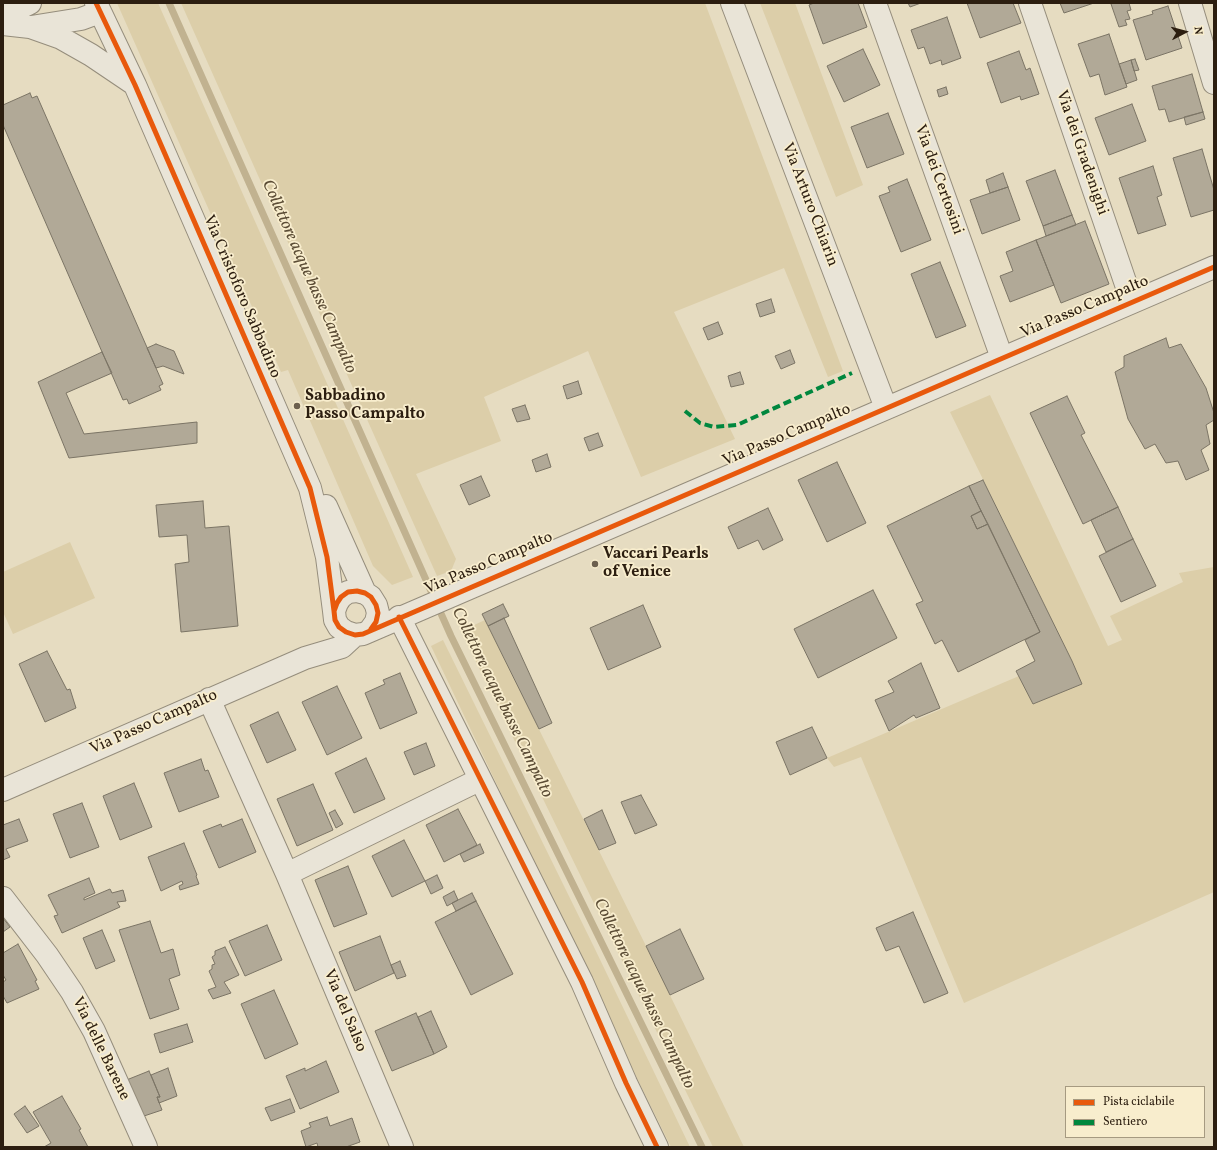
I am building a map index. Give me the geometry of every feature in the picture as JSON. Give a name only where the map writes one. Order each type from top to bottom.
[{"type":"street","points":[[3,17],[30,3]]},
{"type":"street","name":"Via Arturo Chiarin","points":[[732,3],[886,408]]},
{"type":"street","name":"Via dei Certosini","points":[[875,3],[1002,358]]},
{"type":"street","name":"Via dei Gradenighi","points":[[1030,3],[1132,302]]},
{"type":"street","points":[[1190,3],[1214,83]]},
{"type":"street","points":[[30,27],[81,19],[98,7]]},
{"type":"street","name":"Via Cristoforo Sabbadino","points":[[98,7],[135,85],[310,488],[326,550],[335,615]]},
{"type":"street","points":[[3,24],[30,27],[60,38],[91,55],[135,85]]},
{"type":"street","name":"Via Passo Campalto","points":[[3,790],[305,658],[342,647],[363,632],[1214,267]]},
{"type":"street","name":"Via Cristoforo Sabbadino","points":[[310,488],[325,504],[370,599]]},
{"type":"street","name":"Via Passo Campalto","points":[[305,658],[316,647],[335,615],[341,597],[348,592],[357,591],[370,599]]},
{"type":"street","points":[[370,599],[408,613],[479,780],[582,982],[626,1083],[657,1147]]},
{"type":"street","points":[[335,615],[340,627],[346,632],[363,632],[376,622],[378,614],[370,599]]},
{"type":"street","name":"Via del Salso","points":[[209,699],[286,874],[402,1147]]},
{"type":"street","points":[[286,874],[479,780]]},
{"type":"street","name":"Via delle Barene","points":[[3,898],[47,955],[72,992],[94,1032],[146,1147]]},
{"type":"shaded area","points":[[117,3],[158,3],[413,577],[392,585],[373,566],[288,370],[281,372]]},
{"type":"shaded area","points":[[181,3],[705,3],[843,371],[828,377],[784,268],[674,312],[735,439],[641,477],[588,351],[484,397],[501,441],[416,474],[456,559],[451,571],[437,576]]},
{"type":"shaded area","points":[[760,3],[795,3],[863,185],[836,197]]},
{"type":"shaded area","points":[[990,395],[1108,646],[1122,640],[1110,616],[1183,582],[1179,573],[1214,567],[1214,892],[964,1003],[861,757],[834,767],[827,758],[1019,676],[1033,704],[1081,684],[1072,661],[950,412]]},
{"type":"shaded area","points":[[70,542],[95,598],[13,634],[3,612],[3,572]]},
{"type":"shaded area","points":[[485,620],[744,1147],[713,1147],[461,631]]},
{"type":"shaded area","points":[[443,640],[593,945],[690,1147],[671,1147],[624,1052],[431,646]]},
{"type":"building","points":[[814,3],[858,3],[867,27],[823,44],[809,5]]},
{"type":"building","points":[[908,3],[921,3],[910,7]]},
{"type":"building","points":[[967,3],[1013,3],[1021,23],[980,38]]},
{"type":"building","points":[[1060,3],[1094,3],[1064,13]]},
{"type":"building","points":[[1129,3],[1131,10],[1127,11],[1130,19],[1125,20],[1127,25],[1119,27],[1111,4]]},
{"type":"building","points":[[1168,6],[1182,48],[1146,60],[1133,20],[1153,14],[1152,11]]},
{"type":"building","points":[[947,17],[961,58],[942,65],[941,60],[930,64],[924,47],[918,49],[911,30]]},
{"type":"building","points":[[1109,34],[1127,87],[1105,95],[1099,74],[1090,77],[1078,44]]},
{"type":"building","points":[[863,49],[880,85],[844,102],[827,66]]},
{"type":"building","points":[[1019,51],[1026,70],[1030,68],[1039,94],[1021,100],[1020,96],[1001,103],[987,63]]},
{"type":"building","points":[[1135,59],[1139,70],[1134,71],[1131,60]]},
{"type":"building","points":[[1131,60],[1137,80],[1126,84],[1119,64]]},
{"type":"building","points":[[1192,74],[1203,112],[1169,122],[1165,109],[1159,110],[1152,86]]},
{"type":"building","points":[[946,87],[948,94],[939,97],[937,90]]},
{"type":"building","points":[[30,93],[32,98],[37,96],[163,384],[159,386],[161,390],[129,404],[127,399],[123,400],[3,125],[3,105]]},
{"type":"building","points":[[1132,104],[1146,141],[1109,155],[1095,118]]},
{"type":"building","points":[[1203,112],[1205,119],[1186,125],[1184,117]]},
{"type":"building","points":[[888,113],[904,154],[867,168],[851,127]]},
{"type":"building","points":[[1202,149],[1214,190],[1214,210],[1191,217],[1173,158]]},
{"type":"building","points":[[1153,166],[1162,195],[1157,197],[1166,225],[1138,234],[1119,178]]},
{"type":"building","points":[[1055,170],[1072,215],[1043,226],[1026,181]]},
{"type":"building","points":[[1003,173],[1008,187],[990,193],[986,180]]},
{"type":"building","points":[[907,179],[931,240],[901,252],[879,196],[890,192],[888,187]]},
{"type":"building","points":[[1008,187],[1020,220],[982,234],[970,200]]},
{"type":"building","points":[[1072,215],[1076,225],[1046,236],[1043,226]]},
{"type":"building","points":[[1085,221],[1109,284],[1061,303],[1036,240]]},
{"type":"building","points":[[1036,240],[1054,285],[1010,302],[1000,276],[1013,271],[1006,252]]},
{"type":"building","points":[[940,262],[966,326],[936,338],[911,274]]},
{"type":"building","points":[[771,299],[775,312],[760,317],[756,304]]},
{"type":"building","points":[[718,322],[723,334],[708,340],[703,328]]},
{"type":"building","points":[[1166,338],[1169,348],[1181,344],[1206,388],[1214,413],[1214,420],[1206,425],[1210,444],[1201,450],[1209,470],[1186,480],[1178,461],[1166,463],[1155,444],[1145,449],[1128,419],[1115,372],[1124,367],[1124,356]]},
{"type":"building","points":[[156,344],[174,351],[184,374],[163,366],[156,368],[147,348]]},
{"type":"building","points":[[790,350],[795,363],[781,369],[775,356]]},
{"type":"building","points":[[102,352],[112,373],[66,393],[84,434],[197,422],[197,443],[69,458],[38,382]]},
{"type":"building","points":[[740,372],[744,384],[731,387],[728,376]]},
{"type":"building","points":[[578,381],[582,394],[567,399],[563,386]]},
{"type":"building","points":[[1067,396],[1085,433],[1081,435],[1118,507],[1083,524],[1030,413]]},
{"type":"building","points":[[525,405],[530,419],[517,422],[512,409]]},
{"type":"building","points":[[598,433],[603,446],[589,451],[584,438]]},
{"type":"building","points":[[547,454],[551,467],[536,472],[532,460]]},
{"type":"building","points":[[837,462],[866,523],[827,542],[798,480]]},
{"type":"building","points":[[481,476],[490,496],[469,505],[460,485]]},
{"type":"building","points":[[983,480],[1082,684],[1033,704],[1016,671],[1035,661],[1025,640],[1040,632],[969,486]]},
{"type":"building","points":[[969,486],[981,511],[971,516],[977,529],[988,524],[1040,632],[958,672],[942,640],[935,644],[916,604],[923,601],[887,526]]},
{"type":"building","points":[[203,501],[205,528],[229,526],[238,626],[181,632],[175,564],[189,562],[187,535],[159,537],[156,505]]},
{"type":"building","points":[[1118,507],[1133,539],[1106,552],[1091,520]]},
{"type":"building","points":[[768,508],[783,540],[763,550],[758,540],[738,549],[728,527]]},
{"type":"building","points":[[981,511],[988,524],[977,529],[971,516]]},
{"type":"building","points":[[1133,539],[1156,586],[1121,602],[1099,556]]},
{"type":"building","points":[[873,590],[897,638],[818,678],[794,629]]},
{"type":"building","points":[[503,604],[509,616],[488,626],[482,614]]},
{"type":"building","points":[[643,605],[661,647],[608,670],[590,628]]},
{"type":"building","points":[[504,618],[552,723],[539,729],[488,626]]},
{"type":"building","points":[[47,651],[67,690],[70,689],[76,708],[45,722],[19,664]]},
{"type":"building","points":[[921,663],[940,708],[916,718],[914,715],[889,731],[875,700],[894,692],[888,681]]},
{"type":"building","points":[[400,673],[417,713],[380,729],[365,693],[385,684],[383,680]]},
{"type":"building","points":[[337,686],[362,738],[327,755],[302,702]]},
{"type":"building","points":[[278,712],[296,750],[267,763],[250,725]]},
{"type":"building","points":[[812,727],[827,758],[790,775],[776,742]]},
{"type":"building","points":[[426,743],[435,766],[414,775],[404,752]]},
{"type":"building","points":[[366,758],[385,799],[354,813],[335,773]]},
{"type":"building","points":[[201,759],[205,771],[208,770],[219,797],[179,812],[164,773]]},
{"type":"building","points":[[134,783],[152,827],[120,840],[103,796]]},
{"type":"building","points":[[313,784],[333,830],[297,846],[277,799]]},
{"type":"building","points":[[641,795],[657,825],[635,834],[621,802]]},
{"type":"building","points":[[82,803],[99,847],[70,858],[53,814]]},
{"type":"building","points":[[458,809],[477,845],[444,862],[426,825]]},
{"type":"building","points":[[335,810],[343,824],[336,828],[329,813]]},
{"type":"building","points":[[602,810],[616,843],[599,850],[584,819]]},
{"type":"building","points":[[19,819],[28,841],[6,849],[10,857],[3,860],[3,825]]},
{"type":"building","points":[[242,819],[256,852],[219,868],[203,831],[221,824],[222,827]]},
{"type":"building","points":[[404,840],[425,881],[392,897],[372,856]]},
{"type":"building","points":[[184,843],[197,875],[199,884],[180,890],[179,886],[183,884],[182,881],[161,891],[148,857]]},
{"type":"building","points":[[480,844],[484,853],[464,862],[460,854]]},
{"type":"building","points":[[348,866],[367,914],[334,927],[315,880]]},
{"type":"building","points":[[437,875],[443,888],[431,894],[425,881]]},
{"type":"building","points":[[89,878],[95,893],[84,898],[84,900],[110,889],[112,893],[123,890],[126,901],[117,902],[120,907],[62,933],[54,916],[58,915],[48,895]]},
{"type":"building","points":[[454,891],[458,900],[447,906],[443,897]]},
{"type":"building","points":[[472,893],[476,901],[456,911],[452,903]]},
{"type":"building","points":[[476,901],[513,974],[471,995],[435,922]]},
{"type":"building","points":[[913,912],[948,993],[924,1003],[899,946],[886,951],[876,928]]},
{"type":"building","points":[[3,918],[10,927],[3,932]]},
{"type":"building","points":[[150,921],[161,953],[173,949],[180,975],[169,979],[179,1009],[150,1019],[119,930]]},
{"type":"building","points":[[267,925],[282,960],[245,976],[229,941]]},
{"type":"building","points":[[680,929],[704,979],[670,995],[646,946]]},
{"type":"building","points":[[102,930],[115,961],[96,969],[83,938]]},
{"type":"building","points":[[380,936],[394,973],[355,991],[339,952]]},
{"type":"building","points":[[18,944],[37,980],[35,981],[39,989],[7,1003],[3,996],[3,982],[6,980],[3,975],[3,953]]},
{"type":"building","points":[[225,947],[239,975],[224,982],[231,993],[213,999],[208,990],[216,987],[209,971],[212,969],[212,965],[215,964],[212,957],[215,955],[215,951]]},
{"type":"building","points":[[400,961],[406,976],[397,979],[391,965]]},
{"type":"building","points":[[274,990],[298,1044],[265,1059],[241,1004]]},
{"type":"building","points":[[431,1011],[447,1047],[434,1054],[418,1017]]},
{"type":"building","points":[[416,1013],[434,1054],[392,1071],[375,1031]]},
{"type":"building","points":[[187,1024],[193,1042],[160,1053],[154,1034]]},
{"type":"building","points":[[326,1061],[339,1092],[300,1109],[286,1076],[305,1068],[305,1071]]},
{"type":"building","points":[[168,1068],[177,1096],[159,1103],[157,1097],[160,1097],[151,1075]]},
{"type":"building","points":[[149,1071],[160,1097],[157,1097],[162,1110],[141,1117],[124,1081]]},
{"type":"building","points":[[62,1096],[81,1129],[79,1130],[88,1147],[44,1147],[51,1143],[33,1112]]},
{"type":"building","points":[[290,1099],[295,1112],[271,1121],[265,1108]]},
{"type":"building","points":[[25,1106],[39,1126],[27,1133],[14,1114]]},
{"type":"building","points":[[327,1117],[330,1126],[352,1118],[360,1142],[346,1147],[318,1147],[317,1143],[306,1147],[301,1131],[311,1127],[309,1123]]},
{"type":"waterway","name":"Collettore acque basse Campalto","points":[[169,3],[451,636],[702,1147]]},
{"type":"marked path","points":[[685,411],[700,423],[714,427],[737,425],[852,373]]},
{"type":"cycle path","points":[[96,3],[135,85],[310,488],[327,557],[334,611]]},
{"type":"cycle path","points":[[371,629],[376,622],[378,613],[376,605],[371,597],[365,593],[357,591],[348,592],[341,597],[334,611],[335,620],[339,627],[346,632],[355,635],[363,634],[1214,267]]},
{"type":"cycle path","points":[[399,617],[582,982],[626,1083],[657,1147]]},
{"type":"place","name":"Sabbadino Passo Campalto","points":[[297,406]]},
{"type":"place","name":"Vaccari Pearls of Venice","points":[[595,564]]}]
